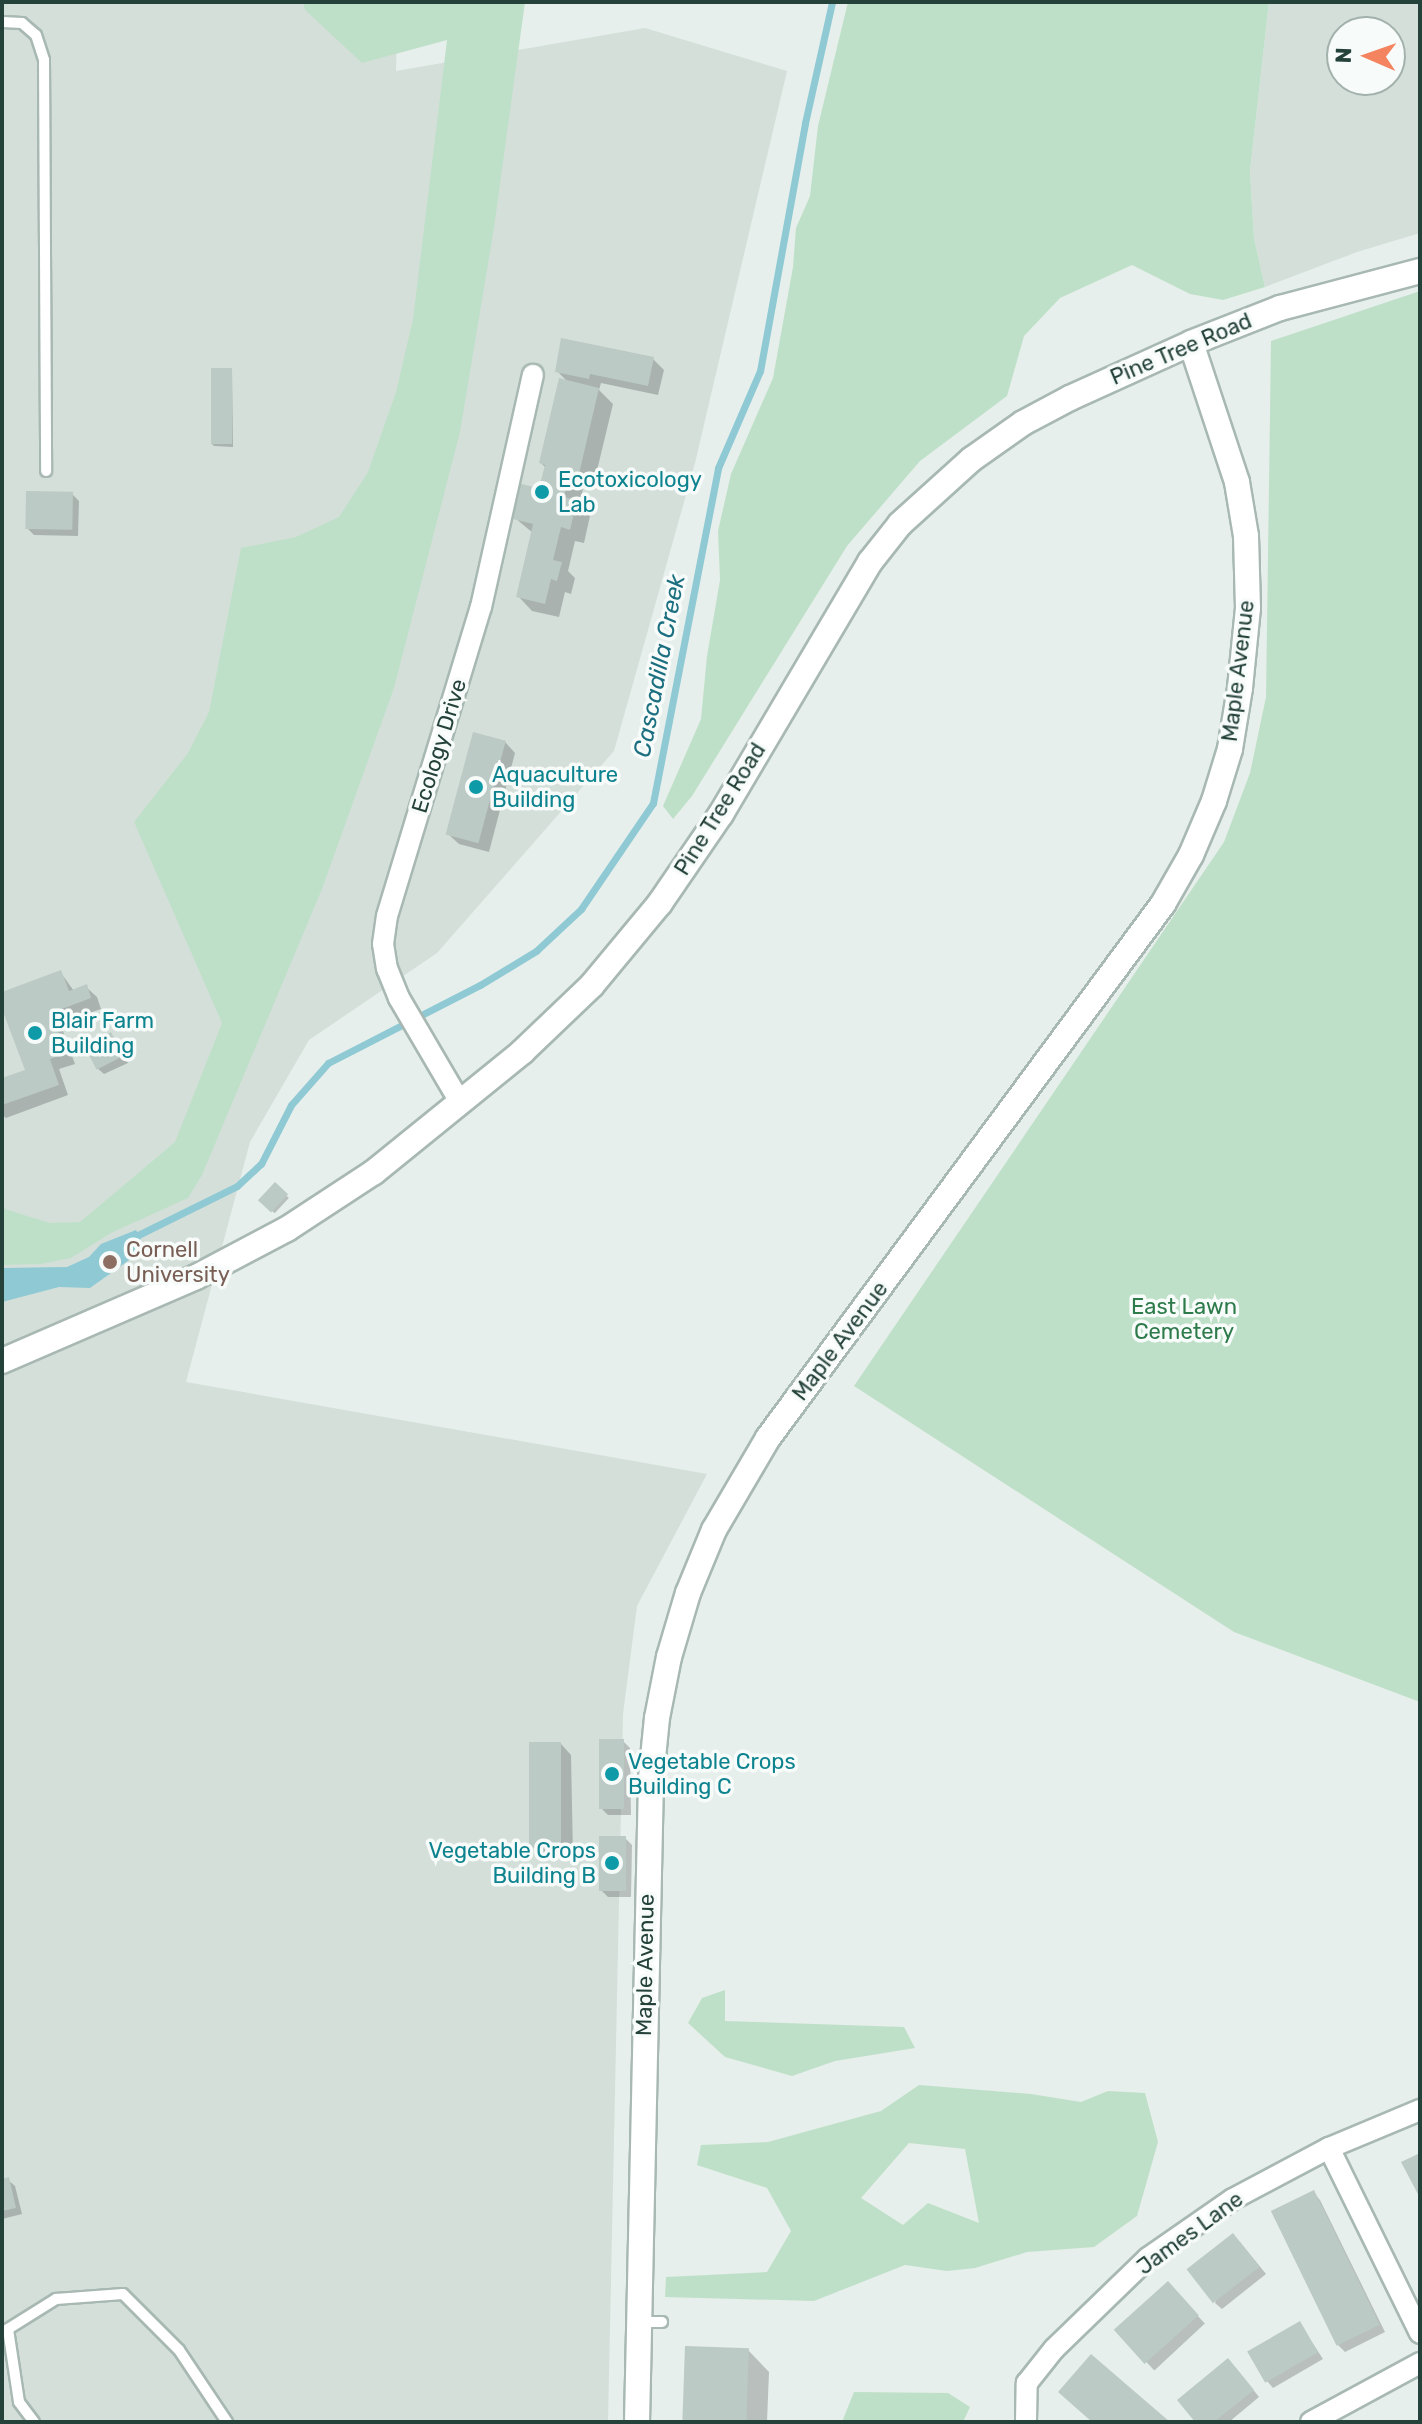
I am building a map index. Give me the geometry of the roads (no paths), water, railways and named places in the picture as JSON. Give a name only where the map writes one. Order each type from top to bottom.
[{"type":"street","name":"Pine Tree Road","points":[[2,1361],[196,1277],[287,1229],[374,1172],[522,1052],[592,985],[660,903],[721,814],[843,603],[900,524],[972,459],[1023,423],[1114,375],[1280,308],[1420,271]]},
{"type":"street","name":"Maple Avenue","points":[[637,2422],[651,2322],[651,1778],[657,1718],[669,1657],[688,1593],[714,1530],[768,1438],[1163,904],[1191,855],[1214,801],[1230,749],[1240,688],[1248,608],[1246,536],[1237,482],[1191,343]]},
{"type":"street","name":"Ecology Drive","points":[[460,1102],[399,998],[387,969],[383,944],[387,916],[481,607],[533,375]]},
{"type":"street","name":"James Lane","points":[[1026,2422],[1027,2383],[1054,2349],[1148,2258],[1233,2199],[1329,2148],[1420,2110]]},
{"type":"street","points":[[1329,2148],[1420,2333]]},
{"type":"street","points":[[1311,2422],[1420,2363]]},
{"type":"lane","points":[[2,22],[22,23],[36,35],[44,60],[46,471]]},
{"type":"lane","points":[[34,2422],[19,2402],[8,2329],[56,2299],[123,2294],[179,2350],[227,2422]]},
{"type":"water","points":[[136,1230],[141,1238],[132,1258],[90,1288],[59,1287],[2,1302],[2,1268],[67,1267],[89,1257],[101,1244]]},
{"type":"waterway","name":"Cascadilla Creek","points":[[132,1238],[237,1186],[261,1164],[291,1105],[328,1063],[480,985],[536,951],[581,909],[653,803],[718,468],[760,371],[805,123],[832,2]]},
{"type":"place","name":"Ecotoxicology Lab","points":[[542,492]]},
{"type":"place","name":"Aquaculture Building","points":[[476,787]]},
{"type":"place","name":"Blair Farm Building","points":[[35,1033]]},
{"type":"place","name":"Cornell University","points":[[110,1262]]},
{"type":"place","name":"Vegetable Crops Building C","points":[[612,1774]]},
{"type":"place","name":"Vegetable Crops Building B","points":[[612,1863]]},
{"type":"park label","name":"East Lawn Cemetery","points":[[1184,1318]]}]
